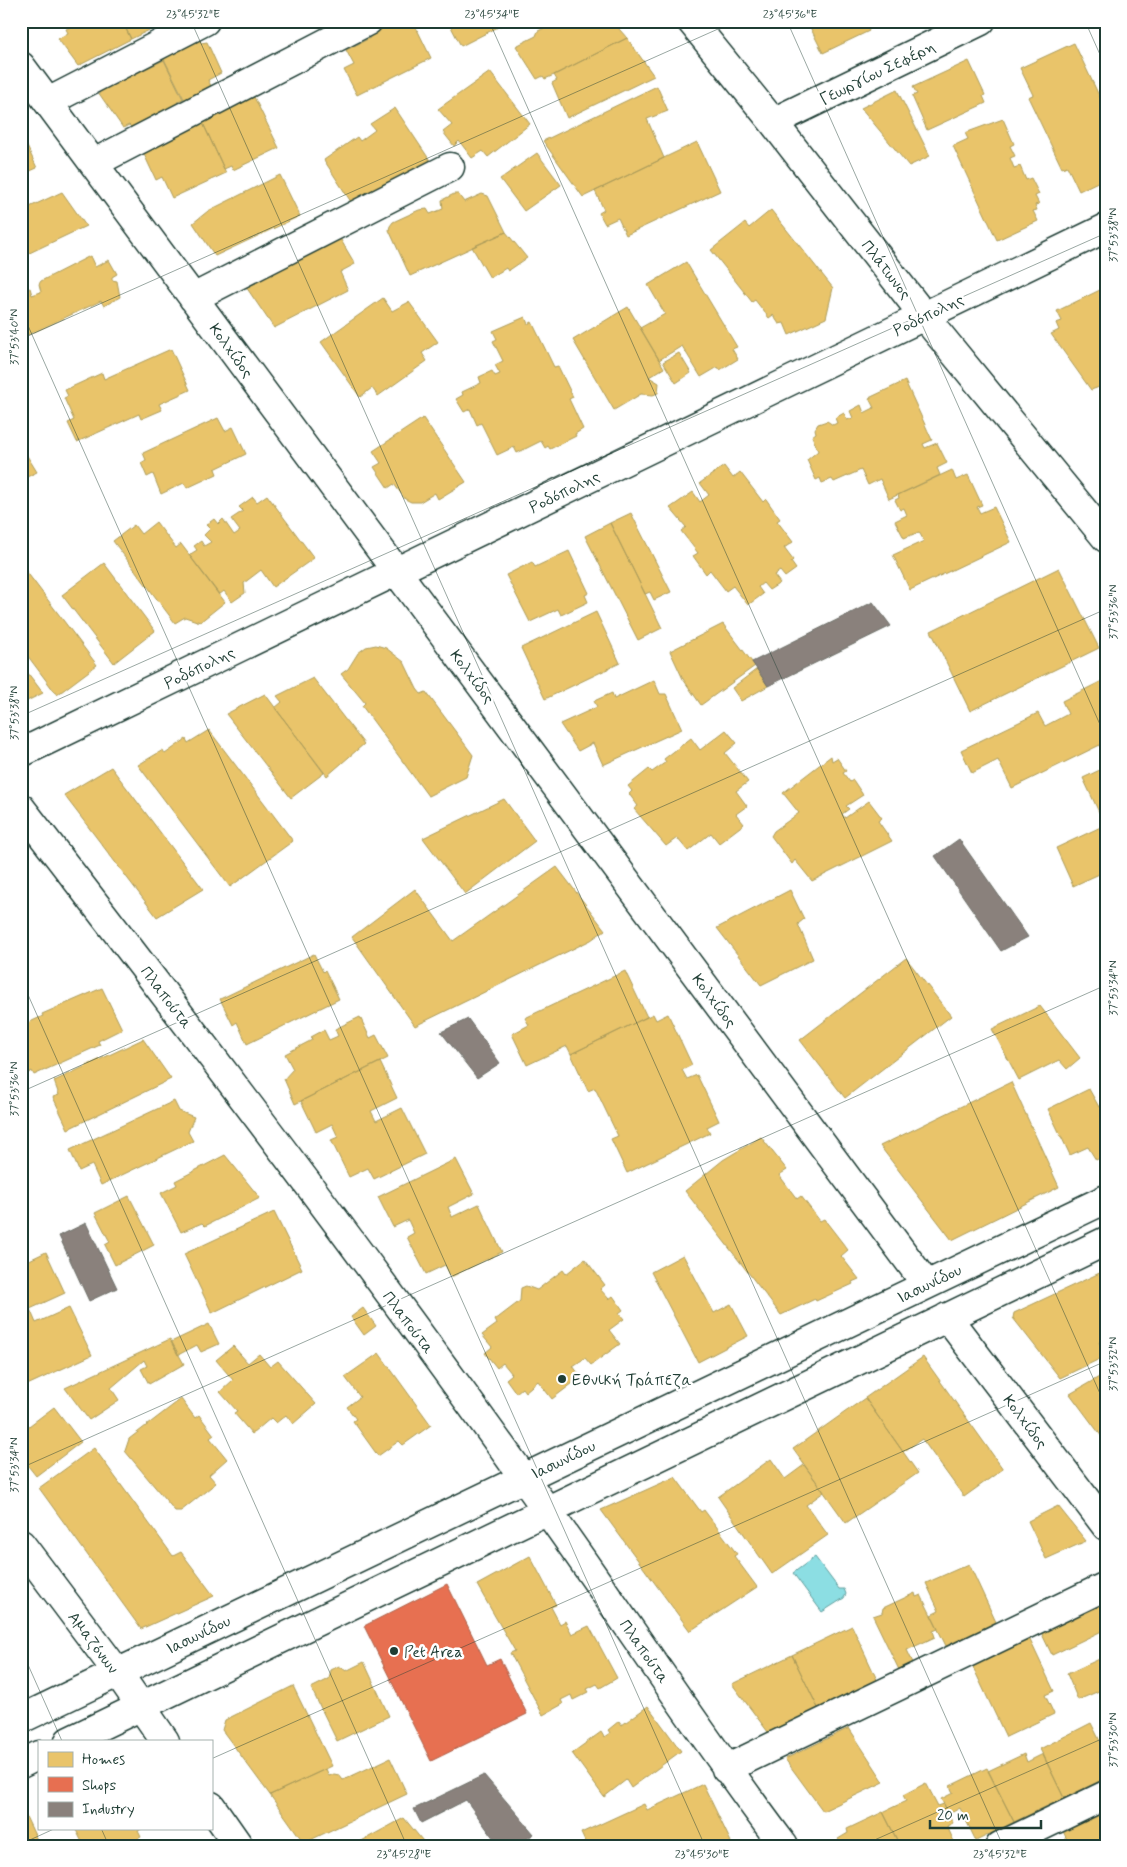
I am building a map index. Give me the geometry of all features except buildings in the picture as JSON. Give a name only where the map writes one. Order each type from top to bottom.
[{"type":"street","points":[[48,102],[205,21]]},
{"type":"street","points":[[94,163],[368,21]]},
{"type":"street","name":"Πλάτωνος","points":[[691,21],[773,122],[924,316],[1106,538]]},
{"type":"street","name":"Γεωργίου Σεφέρη","points":[[773,122],[981,21]]},
{"type":"street","name":"Κολχίδος","points":[[21,66],[926,1284]]},
{"type":"street","points":[[193,298],[450,167]]},
{"type":"street","name":"Ροδόπολης","points":[[21,753],[1106,228]]},
{"type":"street","name":"Πλαπούτα","points":[[21,808],[170,1000],[524,1478],[726,1768],[784,1846]]},
{"type":"street","name":"Ιασωνίδου","points":[[21,1719],[1106,1199]]},
{"type":"street","points":[[71,1740],[1106,1241]]},
{"type":"street","name":"Κολχίδος","points":[[947,1317],[1106,1526]]},
{"type":"street","name":"Αμαζόνων","points":[[21,1544],[118,1673],[164,1740]]},
{"type":"street","points":[[726,1768],[1106,1586]]},
{"type":"street","points":[[21,1764],[38,1756]]},
{"type":"street","points":[[1000,1846],[1106,1795]]},
{"type":"street","points":[[212,1807],[239,1846]]},
{"type":"water","points":[[815,1557],[839,1589],[844,1589],[846,1594],[844,1598],[822,1612],[793,1573]]},
{"type":"place","name":"Εθνική Τράπεζα","points":[[562,1379]]},
{"type":"place","name":"Pet Area","points":[[394,1651]]}]
